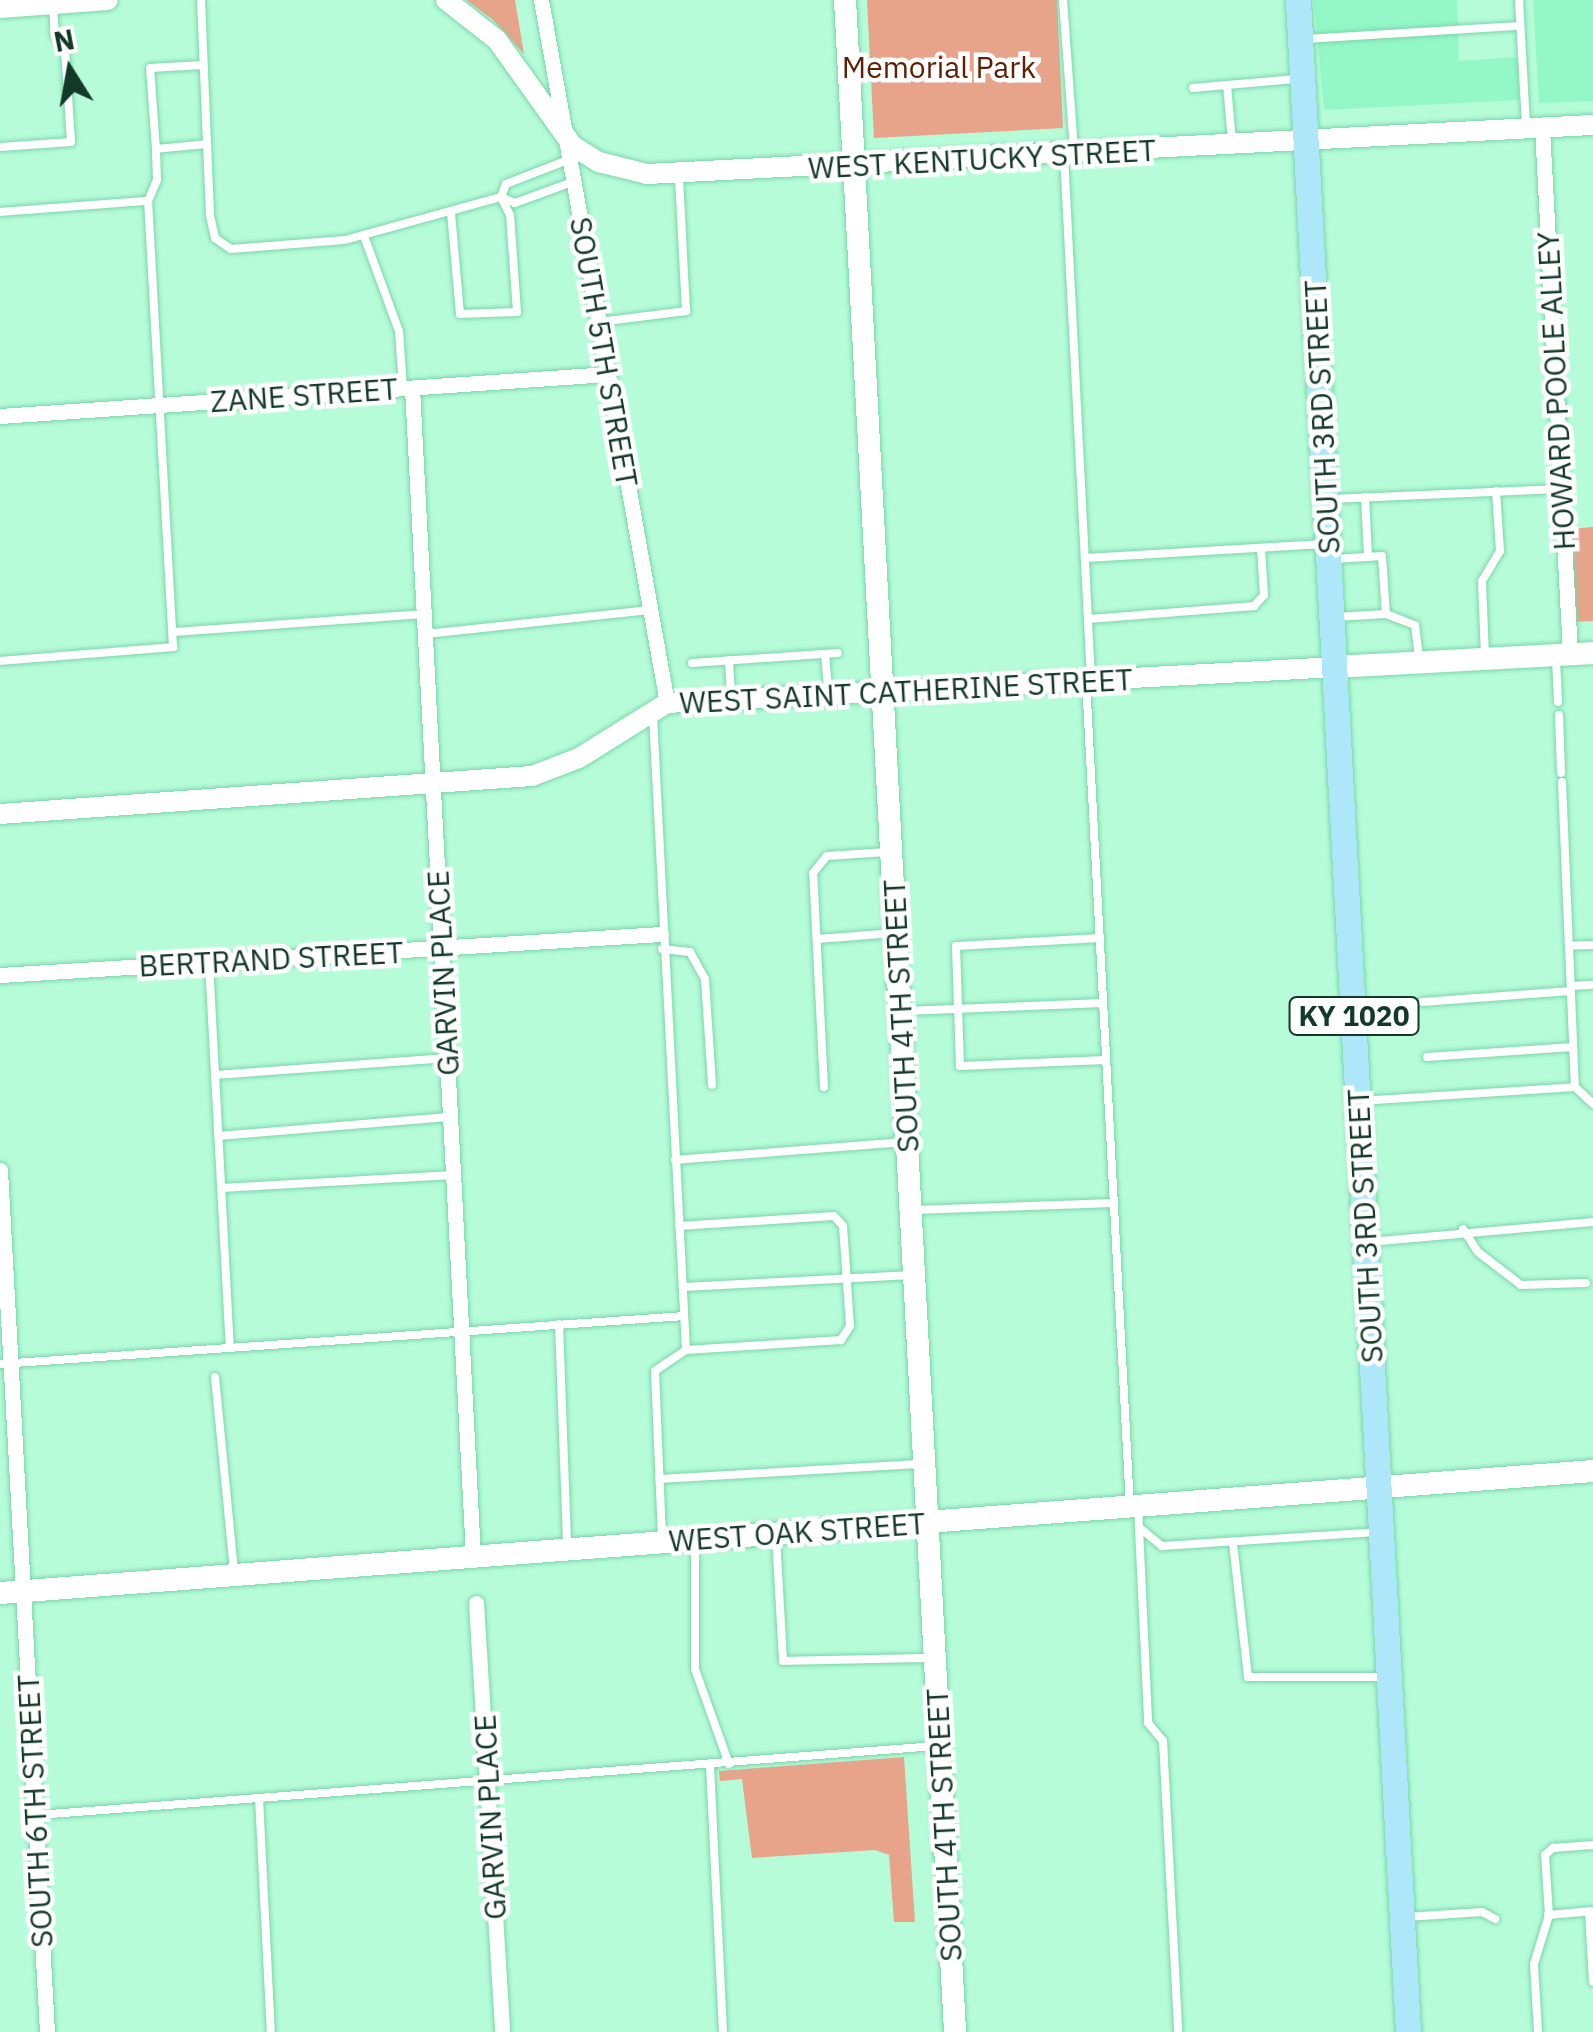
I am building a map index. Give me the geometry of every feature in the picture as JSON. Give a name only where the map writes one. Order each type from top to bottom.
[{"type":"main road","name":"SOUTH 4TH STREET","points":[[845,0],[955,2032]]},
{"type":"main road","name":"SOUTH 3RD STREET","points":[[1298,0],[1408,2032]]},
{"type":"main road","name":"WEST SAINT CATHERINE STREET","points":[[1336,667],[1573,654]]},
{"type":"main road","name":"WEST OAK STREET","points":[[12,1592],[927,1522],[1135,1514],[1379,1488],[1593,1471]]},
{"type":"street","points":[[0,8],[108,0]]},
{"type":"street","name":"WEST KENTUCKY STREET","points":[[446,0],[498,40],[565,133],[600,162],[679,177],[1593,125]]},
{"type":"street","name":"SOUTH 5TH STREET","points":[[541,0],[650,610],[660,708]]},
{"type":"street","name":"HOWARD POOLE ALLEY","points":[[1534,128],[1573,654]]},
{"type":"street","name":"ZANE STREET","points":[[0,416],[608,374]]},
{"type":"street","name":"GARVIN PLACE","points":[[408,388],[434,783],[473,1557]]},
{"type":"street","name":"WEST SAINT CATHERINE STREET","points":[[0,814],[549,772],[660,708],[828,694],[1336,667]]},
{"type":"street","name":"BERTRAND STREET","points":[[0,975],[442,949],[661,941]]},
{"type":"street","name":"SOUTH 6TH STREET","points":[[0,1170],[12,1592],[35,1815],[47,2032]]},
{"type":"street","name":"GARVIN PLACE","points":[[476,1602],[502,2032]]},
{"type":"lane","points":[[200,0],[212,227],[231,250],[364,236],[501,197],[515,203],[574,181]]},
{"type":"lane","points":[[1064,0],[1089,681],[1114,1204],[1148,1723],[1163,1740],[1178,2032]]},
{"type":"lane","points":[[1519,0],[1534,128]]},
{"type":"lane","points":[[0,147],[71,142],[65,48],[55,36],[53,4]]},
{"type":"lane","points":[[1300,39],[1520,26]]},
{"type":"lane","points":[[0,661],[173,647],[148,201],[156,180],[150,68],[203,64]]},
{"type":"lane","points":[[1193,88],[1303,78]]},
{"type":"lane","points":[[1227,85],[1232,146]]},
{"type":"lane","points":[[156,149],[207,144]]},
{"type":"lane","points":[[451,212],[460,314],[517,312],[510,216],[501,197],[506,184],[570,159]]},
{"type":"lane","points":[[599,322],[686,311],[679,177]]},
{"type":"lane","points":[[0,212],[148,201]]},
{"type":"lane","points":[[364,236],[398,330],[408,388]]},
{"type":"lane","points":[[1326,499],[1561,489]]},
{"type":"lane","points":[[1485,659],[1482,581],[1500,552],[1496,491]]},
{"type":"lane","points":[[1365,497],[1368,557]]},
{"type":"lane","points":[[1086,558],[1261,549],[1382,556],[1386,614]]},
{"type":"lane","points":[[1089,619],[1254,606],[1264,595],[1261,549]]},
{"type":"lane","points":[[425,634],[650,610]]},
{"type":"lane","points":[[174,632],[424,614]]},
{"type":"lane","points":[[1333,617],[1386,614],[1414,625],[1419,661]]},
{"type":"lane","points":[[692,663],[838,653]]},
{"type":"lane","points":[[825,654],[828,694]]},
{"type":"lane","points":[[1558,702],[1573,654]]},
{"type":"lane","points":[[728,660],[731,701]]},
{"type":"lane","points":[[660,708],[661,941],[686,1350]]},
{"type":"lane","points":[[1559,716],[1575,1087],[1593,1104]]},
{"type":"lane","points":[[824,1087],[818,861],[892,852]]},
{"type":"lane","points":[[818,939],[896,933]]},
{"type":"lane","points":[[1100,938],[956,946],[957,1008],[960,1066],[1106,1060]]},
{"type":"lane","points":[[661,941],[690,952],[706,979],[712,1085]]},
{"type":"lane","points":[[1569,946],[1593,945]]},
{"type":"lane","points":[[209,963],[230,1347]]},
{"type":"lane","points":[[1422,1002],[1593,985]]},
{"type":"lane","points":[[901,1012],[1103,1003]]},
{"type":"lane","points":[[1428,1057],[1574,1047]]},
{"type":"lane","points":[[215,1075],[448,1058]]},
{"type":"lane","points":[[1359,1101],[1575,1087]]},
{"type":"lane","points":[[218,1136],[451,1117]]},
{"type":"lane","points":[[674,1160],[907,1142]]},
{"type":"lane","points":[[222,1188],[454,1175]]},
{"type":"lane","points":[[911,1210],[1114,1204]]},
{"type":"lane","points":[[662,1542],[656,1371],[686,1350],[841,1340],[850,1326],[843,1226],[834,1216],[679,1226]]},
{"type":"lane","points":[[1366,1242],[1424,1240],[1462,1230],[1593,1222]]},
{"type":"lane","points":[[1462,1230],[1478,1252],[1521,1285],[1586,1283]]},
{"type":"lane","points":[[682,1287],[914,1275]]},
{"type":"lane","points":[[5,1364],[684,1316]]},
{"type":"lane","points":[[559,1324],[567,1550]]},
{"type":"lane","points":[[215,1378],[234,1575]]},
{"type":"lane","points":[[659,1479],[924,1464]]},
{"type":"lane","points":[[1135,1514],[1162,1546],[1382,1532]]},
{"type":"lane","points":[[775,1534],[783,1661],[934,1658]]},
{"type":"lane","points":[[695,1540],[694,1668],[729,1764]]},
{"type":"lane","points":[[1233,1543],[1248,1677],[1389,1676]]},
{"type":"lane","points":[[35,1815],[940,1746]]},
{"type":"lane","points":[[710,1766],[723,2032]]},
{"type":"lane","points":[[259,1798],[271,2032]]},
{"type":"lane","points":[[1538,2032],[1535,1958],[1546,1938],[1547,1850],[1593,1846]]},
{"type":"lane","points":[[1402,1918],[1482,1912],[1494,1904]]},
{"type":"lane","points":[[1547,1914],[1591,1911],[1593,1982]]},
{"type":"lane","points":[[1482,1912],[1495,1919]]},
{"type":"shaded area","points":[[1314,0],[1457,0],[1459,61],[1517,57],[1519,100],[1324,110]]},
{"type":"shaded area","points":[[1533,0],[1593,0],[1593,101],[1539,103]]},
{"type":"green space","points":[[466,0],[515,0],[524,54],[493,20]]},
{"type":"green space","name":"Memorial Park","points":[[867,0],[1057,0],[1063,128],[874,138]]},
{"type":"green space","points":[[1593,527],[1593,621],[1575,622],[1571,529]]},
{"type":"green space","points":[[904,1757],[915,1922],[894,1922],[889,1855],[875,1850],[752,1858],[742,1779],[720,1781],[719,1771]]}]
